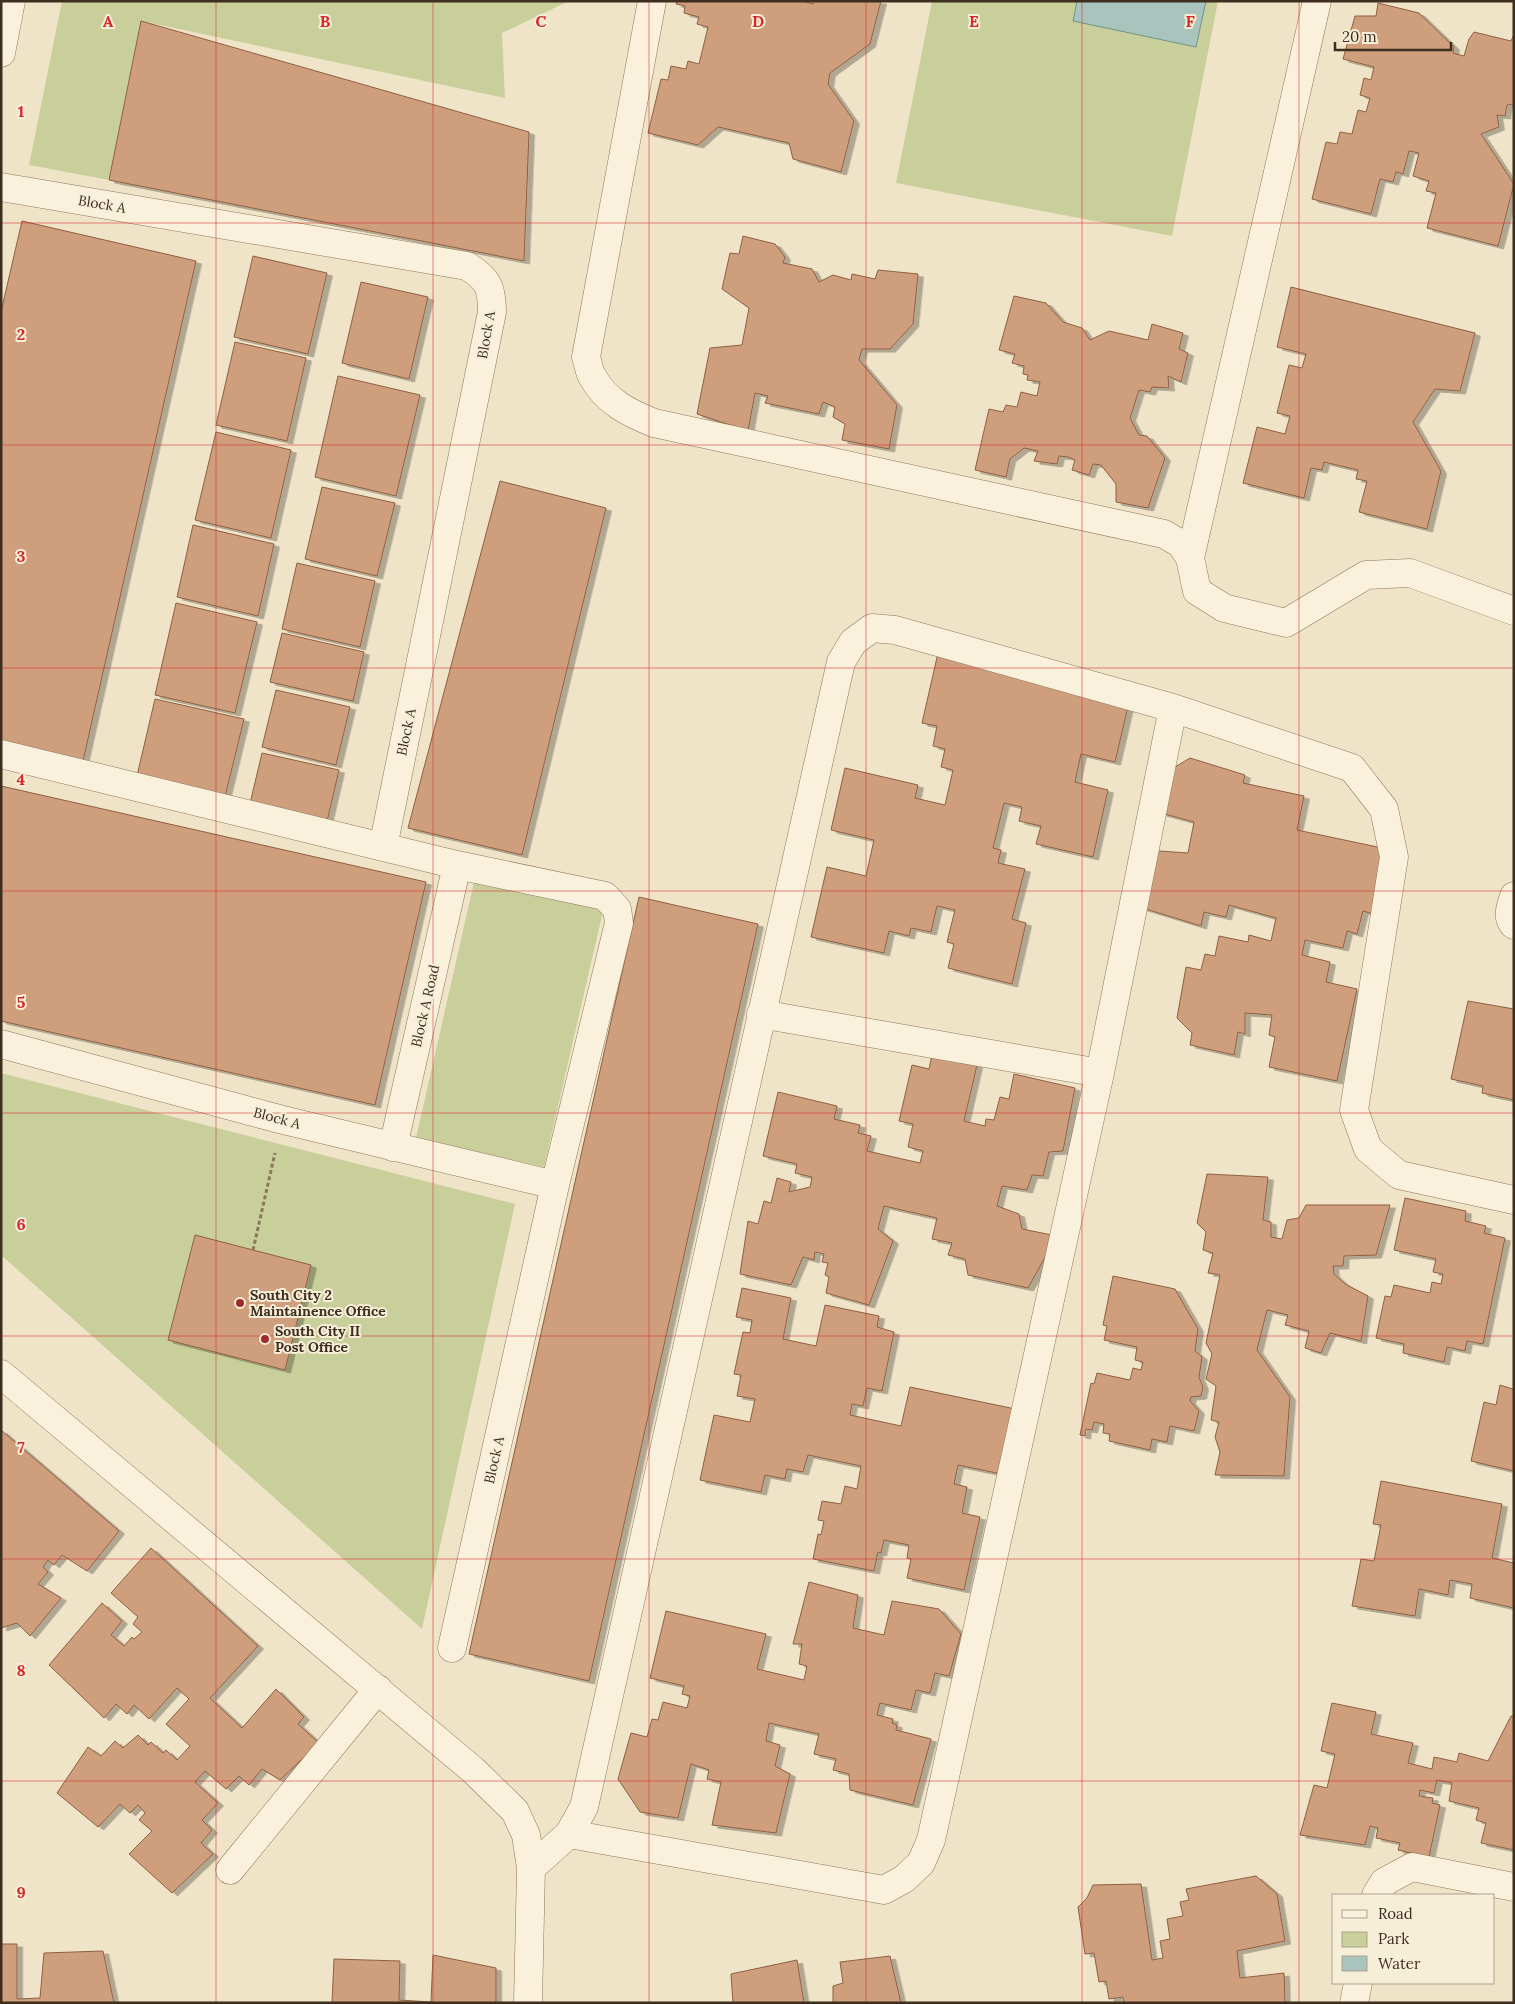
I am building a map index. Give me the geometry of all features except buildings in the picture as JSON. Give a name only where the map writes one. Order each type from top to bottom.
[{"type":"street","points":[[652,1],[586,357],[591,376],[608,397],[626,411],[654,423],[1164,534],[1181,544],[1190,558],[1197,591],[1224,608],[1286,623],[1366,575],[1410,573],[1514,612]]},
{"type":"street","points":[[1190,558],[1317,1]]},
{"type":"street","points":[[1,53],[7,11]]},
{"type":"street","name":"Block A","points":[[1,187],[467,266],[481,274],[489,286],[492,297],[492,312],[383,847]]},
{"type":"street","points":[[531,1868],[569,1834],[584,1807],[841,662],[853,642],[872,628],[895,630],[1173,708],[1352,768],[1384,809],[1394,857],[1354,1110],[1368,1150],[1399,1175],[1514,1200]]},
{"type":"street","points":[[569,1834],[884,1890],[904,1879],[921,1864],[931,1840],[1100,1073],[1173,708]]},
{"type":"street","name":"Block A","points":[[1,754],[457,865],[605,896],[617,909],[619,923],[555,1185],[452,1648]]},
{"type":"street","name":"Block A Road","points":[[393,1147],[457,865]]},
{"type":"street","points":[[1514,896],[1509,914],[1514,925]]},
{"type":"street","points":[[761,1014],[1100,1073]]},
{"type":"street","name":"Block A","points":[[1,1044],[283,1120],[555,1185]]},
{"type":"street","points":[[1,1374],[378,1689],[473,1770],[515,1811],[526,1835],[531,1868],[528,2003]]},
{"type":"street","points":[[230,1870],[378,1689]]},
{"type":"street","points":[[1377,1894],[1384,1882],[1412,1867],[1514,1886]]},
{"type":"street","points":[[1354,2003],[1358,1984]]},
{"type":"path","points":[[253,1250],[283,1120]]},
{"type":"green space","points":[[62,1],[569,1],[502,33],[505,98],[141,21],[109,180],[29,165]]},
{"type":"green space","points":[[932,1],[1218,1],[1172,236],[896,183]]},
{"type":"green space","points":[[475,878],[604,907],[544,1167],[416,1138]]},
{"type":"green space","points":[[1,1073],[515,1204],[422,1629],[1,1255]]},
{"type":"water","points":[[1077,1],[1206,1],[1196,47],[1073,21]]},
{"type":"place","name":"South City 2 Maintainence Office","points":[[240,1303]]},
{"type":"place","name":"South City II Post Office","points":[[265,1339]]}]
